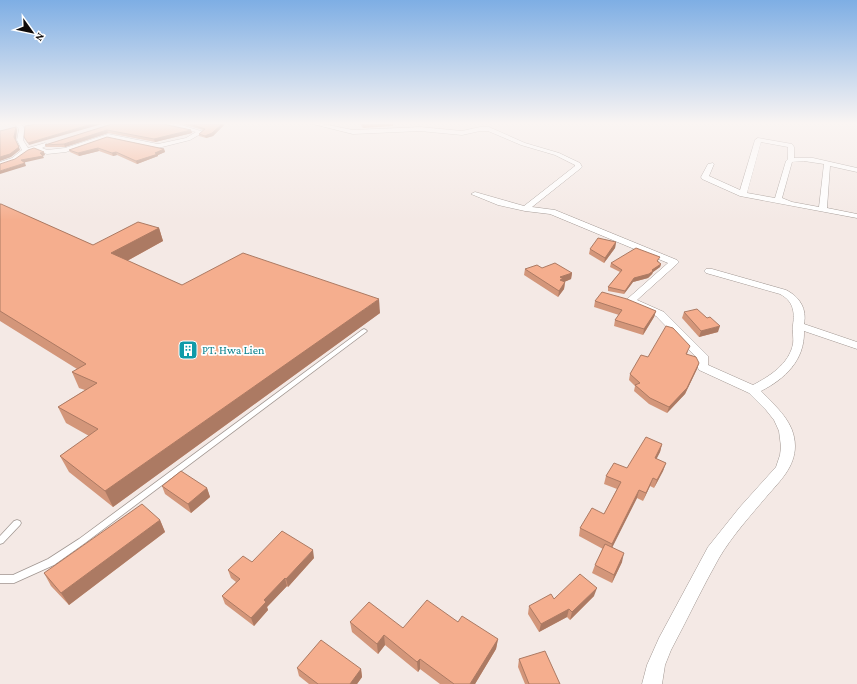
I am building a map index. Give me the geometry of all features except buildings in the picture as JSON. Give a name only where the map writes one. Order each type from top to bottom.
[{"type":"street","points":[[0,164],[18,156]]},
{"type":"street","points":[[525,209],[579,167],[578,164],[559,156]]},
{"type":"street","points":[[743,194],[754,156]]},
{"type":"street","points":[[791,156],[792,160]]},
{"type":"street","points":[[781,201],[778,199],[780,187],[789,161],[808,160],[857,170]]},
{"type":"street","points":[[711,164],[705,177],[743,194],[857,216]]},
{"type":"street","points":[[823,210],[827,164]]},
{"type":"street","points":[[475,194],[525,209],[552,212],[674,262],[630,301]]},
{"type":"street","points":[[709,271],[783,292],[794,297],[798,306],[800,319],[798,326],[798,344],[787,368],[772,380],[753,390]]},
{"type":"street","points":[[618,298],[630,301],[660,314],[702,356],[701,364],[703,367],[753,390],[774,410],[783,424],[788,440],[786,460],[781,470],[730,529],[714,552],[665,644],[656,664],[652,684]]},
{"type":"street","points":[[798,326],[857,346]]},
{"type":"lane","points":[[0,579],[14,579],[51,562],[82,541],[364,331]]},
{"type":"lane","points":[[0,541],[17,523]]},
{"type":"place","name":"PT. Hwa Lien","points":[[188,350]]}]
